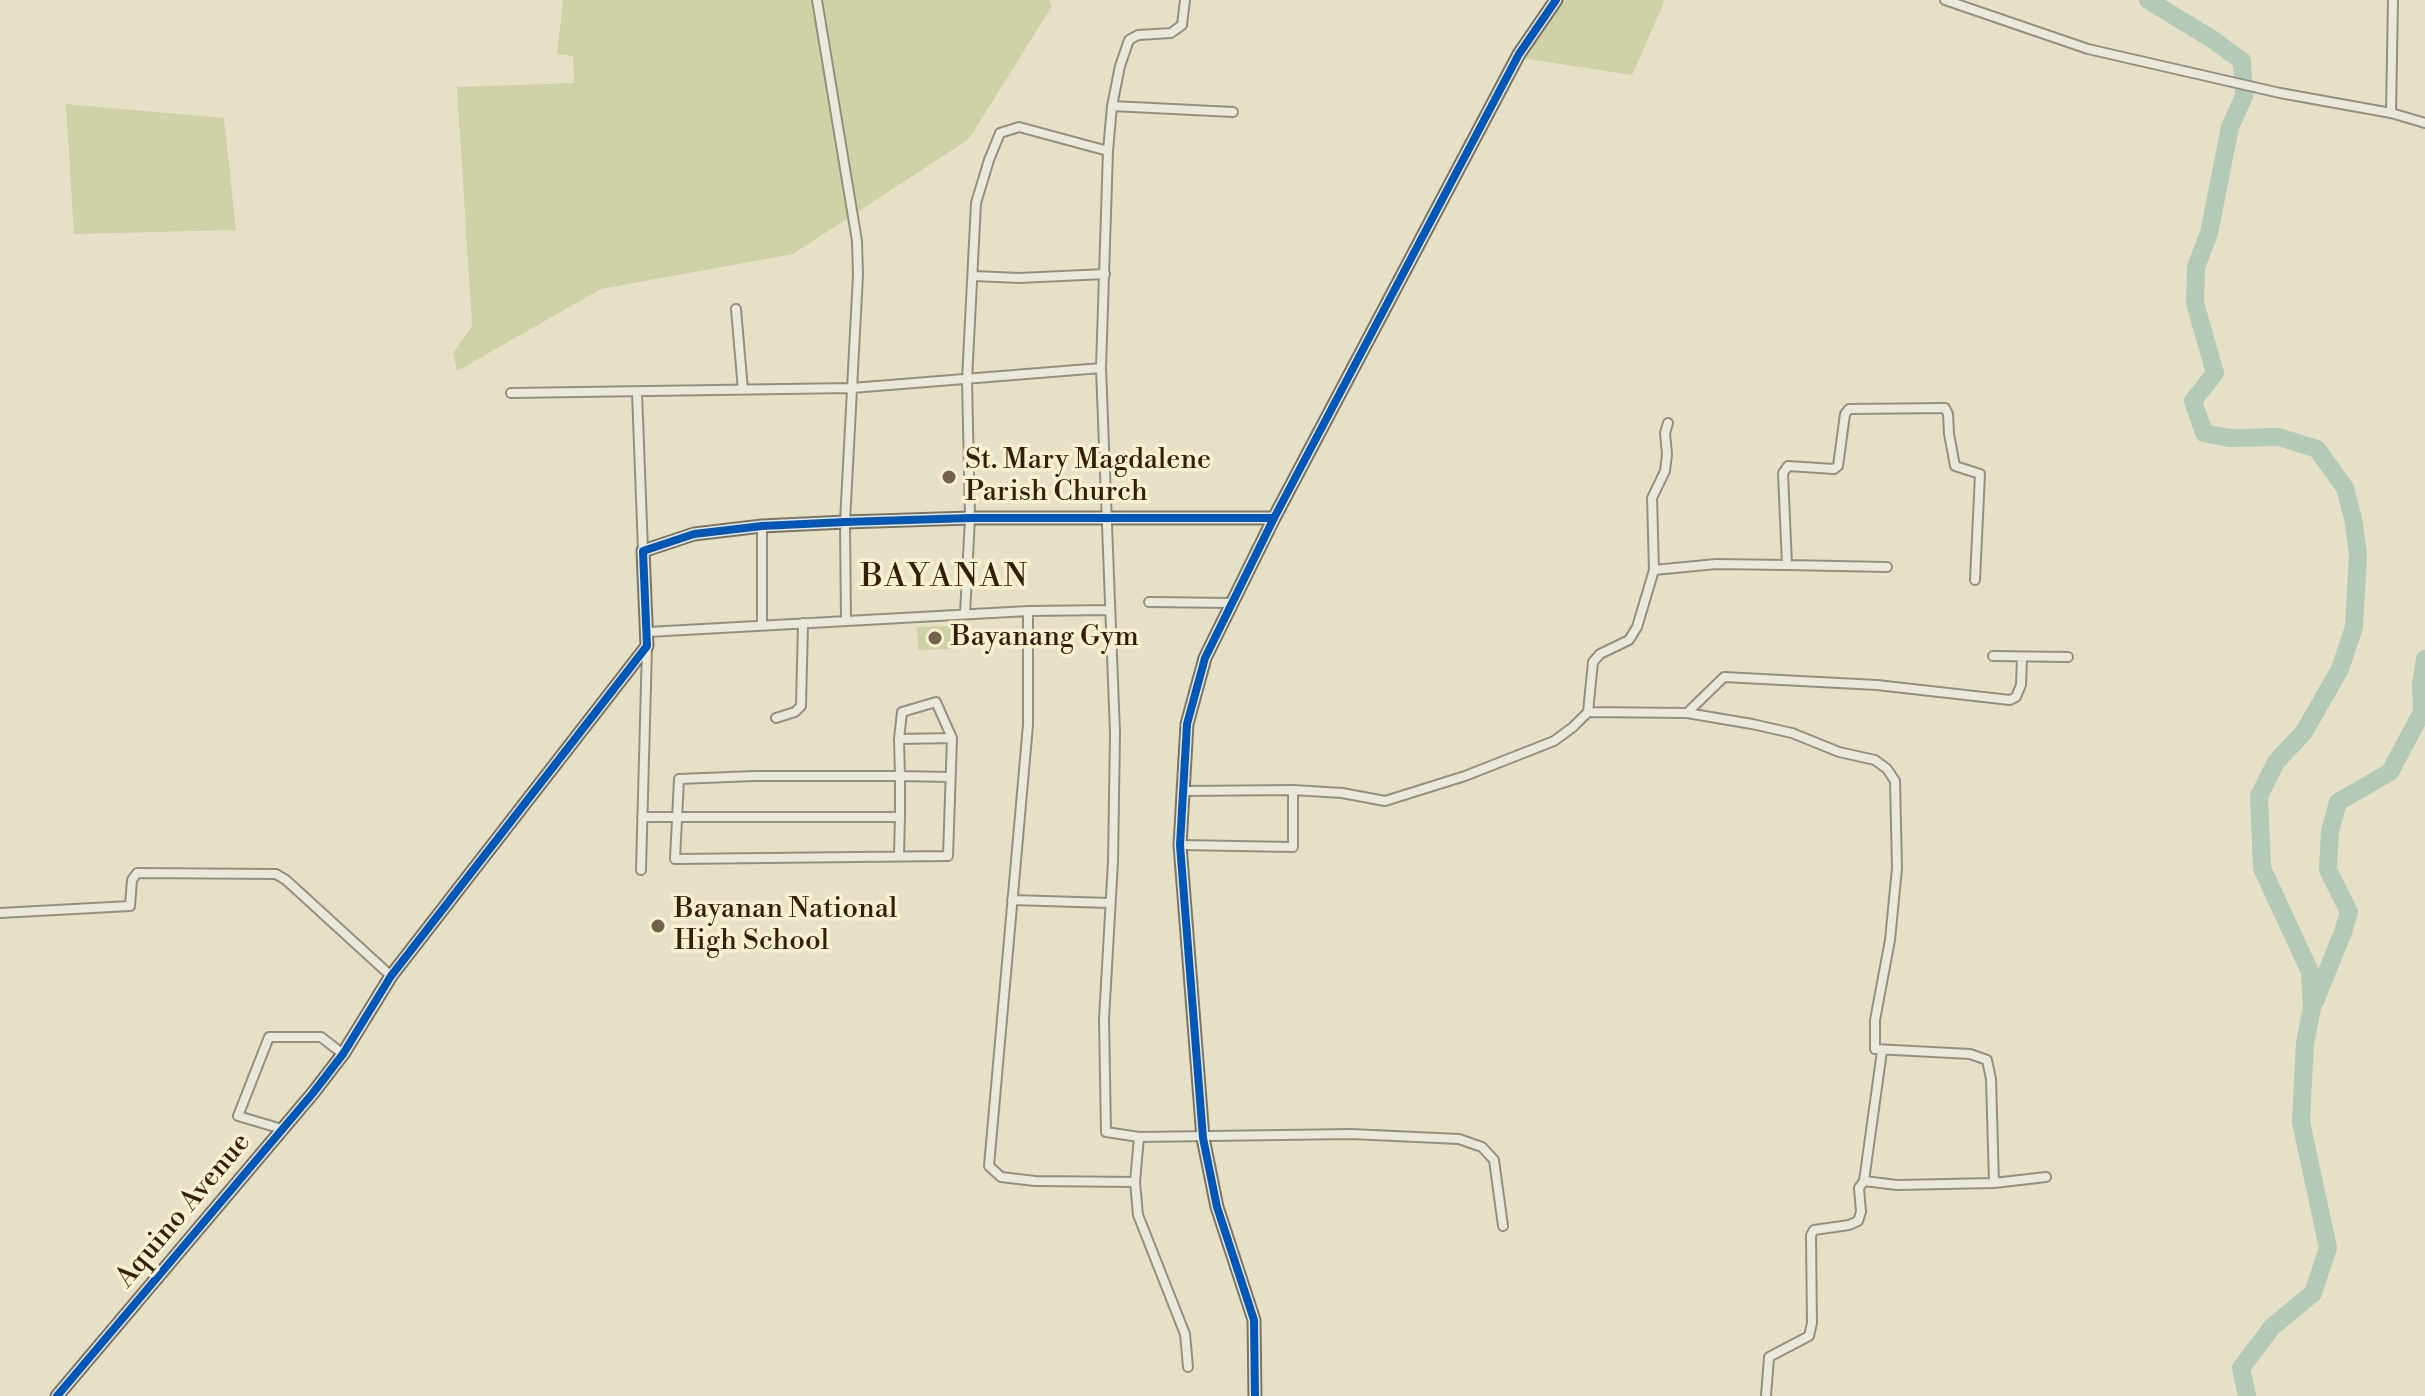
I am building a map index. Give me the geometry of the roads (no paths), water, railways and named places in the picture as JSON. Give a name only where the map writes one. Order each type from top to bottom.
[{"type":"street","points":[[817,0],[857,241],[858,275],[845,522],[846,620]]},
{"type":"street","points":[[1185,0],[1182,25],[1171,33],[1138,35],[1129,40],[1112,106],[1108,151],[1101,368],[1115,733],[1104,1019],[1106,1132],[1139,1137],[1351,1134],[1459,1139],[1482,1147],[1494,1160],[1503,1226]]},
{"type":"street","points":[[1255,1396],[1254,1320],[1217,1207],[1203,1138],[1180,845],[1187,724],[1205,658],[1274,518],[1519,54],[1556,0]]},
{"type":"street","points":[[1945,0],[2088,49],[2280,93],[2391,113],[2425,123]]},
{"type":"street","points":[[2391,113],[2393,0]]},
{"type":"street","points":[[1112,106],[1233,112]]},
{"type":"street","points":[[965,614],[970,518],[967,380],[976,203],[1000,133],[1019,127],[1108,151]]},
{"type":"street","points":[[974,276],[1019,278],[1105,274]]},
{"type":"street","points":[[736,309],[743,390]]},
{"type":"street","points":[[511,393],[852,388],[1101,368]]},
{"type":"street","points":[[637,392],[648,632],[641,870]]},
{"type":"street","points":[[1787,565],[1783,473],[1788,466],[1834,469],[1838,466],[1845,414],[1849,409],[1945,408],[1955,466],[1980,474],[1975,580]]},
{"type":"street","points":[[1183,791],[1293,790],[1342,793],[1385,801],[1465,776],[1554,741],[1573,727],[1588,712],[1593,662],[1600,654],[1629,640],[1637,627],[1648,581],[1654,570],[1652,498],[1665,471],[1668,423]]},
{"type":"street","points":[[643,551],[694,534],[762,526],[970,518],[1274,518]]},
{"type":"street","points":[[762,526],[762,625]]},
{"type":"street","points":[[1654,570],[1716,564],[1887,567]]},
{"type":"street","points":[[1149,602],[1232,603]]},
{"type":"street","points":[[648,632],[965,614],[1109,610]]},
{"type":"street","points":[[1028,611],[1028,725],[989,1166],[1001,1177],[1035,1181],[1135,1182]]},
{"type":"street","points":[[776,718],[795,712],[801,706],[803,623]]},
{"type":"street","name":"Aquino Avenue","points":[[57,1396],[343,1054],[391,976],[647,646]]},
{"type":"street","points":[[1993,656],[2068,657]]},
{"type":"street","points":[[1687,713],[1724,677],[1877,685],[2010,700],[2016,697],[2021,685],[2022,658]]},
{"type":"street","points":[[899,856],[900,776],[899,739],[902,712],[936,702],[952,738],[948,856],[675,859],[679,779],[900,776],[950,777]]},
{"type":"street","points":[[1588,712],[1687,713],[1766,727],[1792,733],[1839,752],[1875,760],[1887,769],[1895,781],[1897,868],[1890,940],[1875,1020],[1875,1049],[1970,1054],[1987,1060],[1991,1079],[1994,1183]]},
{"type":"street","points":[[899,739],[952,738]]},
{"type":"street","points":[[1180,845],[1293,847],[1293,790]]},
{"type":"street","points":[[642,817],[900,817]]},
{"type":"street","points":[[0,913],[130,906],[132,880],[137,873],[276,874],[391,976]]},
{"type":"street","points":[[1012,900],[1110,903]]},
{"type":"street","points":[[282,1129],[238,1116],[269,1037],[321,1037],[343,1054]]},
{"type":"street","points":[[1766,1396],[1769,1357],[1809,1336],[1812,1323],[1811,1235],[1814,1230],[1858,1221],[1861,1212],[1859,1188],[1864,1181],[1882,1051]]},
{"type":"street","points":[[1139,1137],[1135,1182],[1141,1229],[1185,1334],[1188,1367]]},
{"type":"street","points":[[1864,1181],[1897,1185],[1994,1183],[2046,1177]]},
{"type":"waterway","points":[[2148,0],[2242,61],[2244,96],[2230,127],[2209,233],[2196,267],[2195,303],[2215,373],[2193,401],[2204,433],[2229,438],[2279,437],[2317,449],[2345,488],[2358,554],[2354,627],[2340,669],[2304,732],[2276,762],[2259,796],[2262,868],[2310,972],[2312,1008],[2305,1043],[2301,1122],[2328,1248],[2313,1293],[2272,1327],[2241,1368],[2247,1396]]},
{"type":"waterway","points":[[2315,1001],[2349,912],[2328,870],[2330,831],[2338,802],[2390,772],[2422,712],[2421,684],[2425,659]]},
{"type":"place","name":"St. Mary Magdalene Parish Church","points":[[949,477]]},
{"type":"place","name":"Bayanang Gym","points":[[935,638]]},
{"type":"place","name":"Bayanan National High School","points":[[658,926]]},
{"type":"district","name":"BAYANAN","points":[[945,578]]}]
